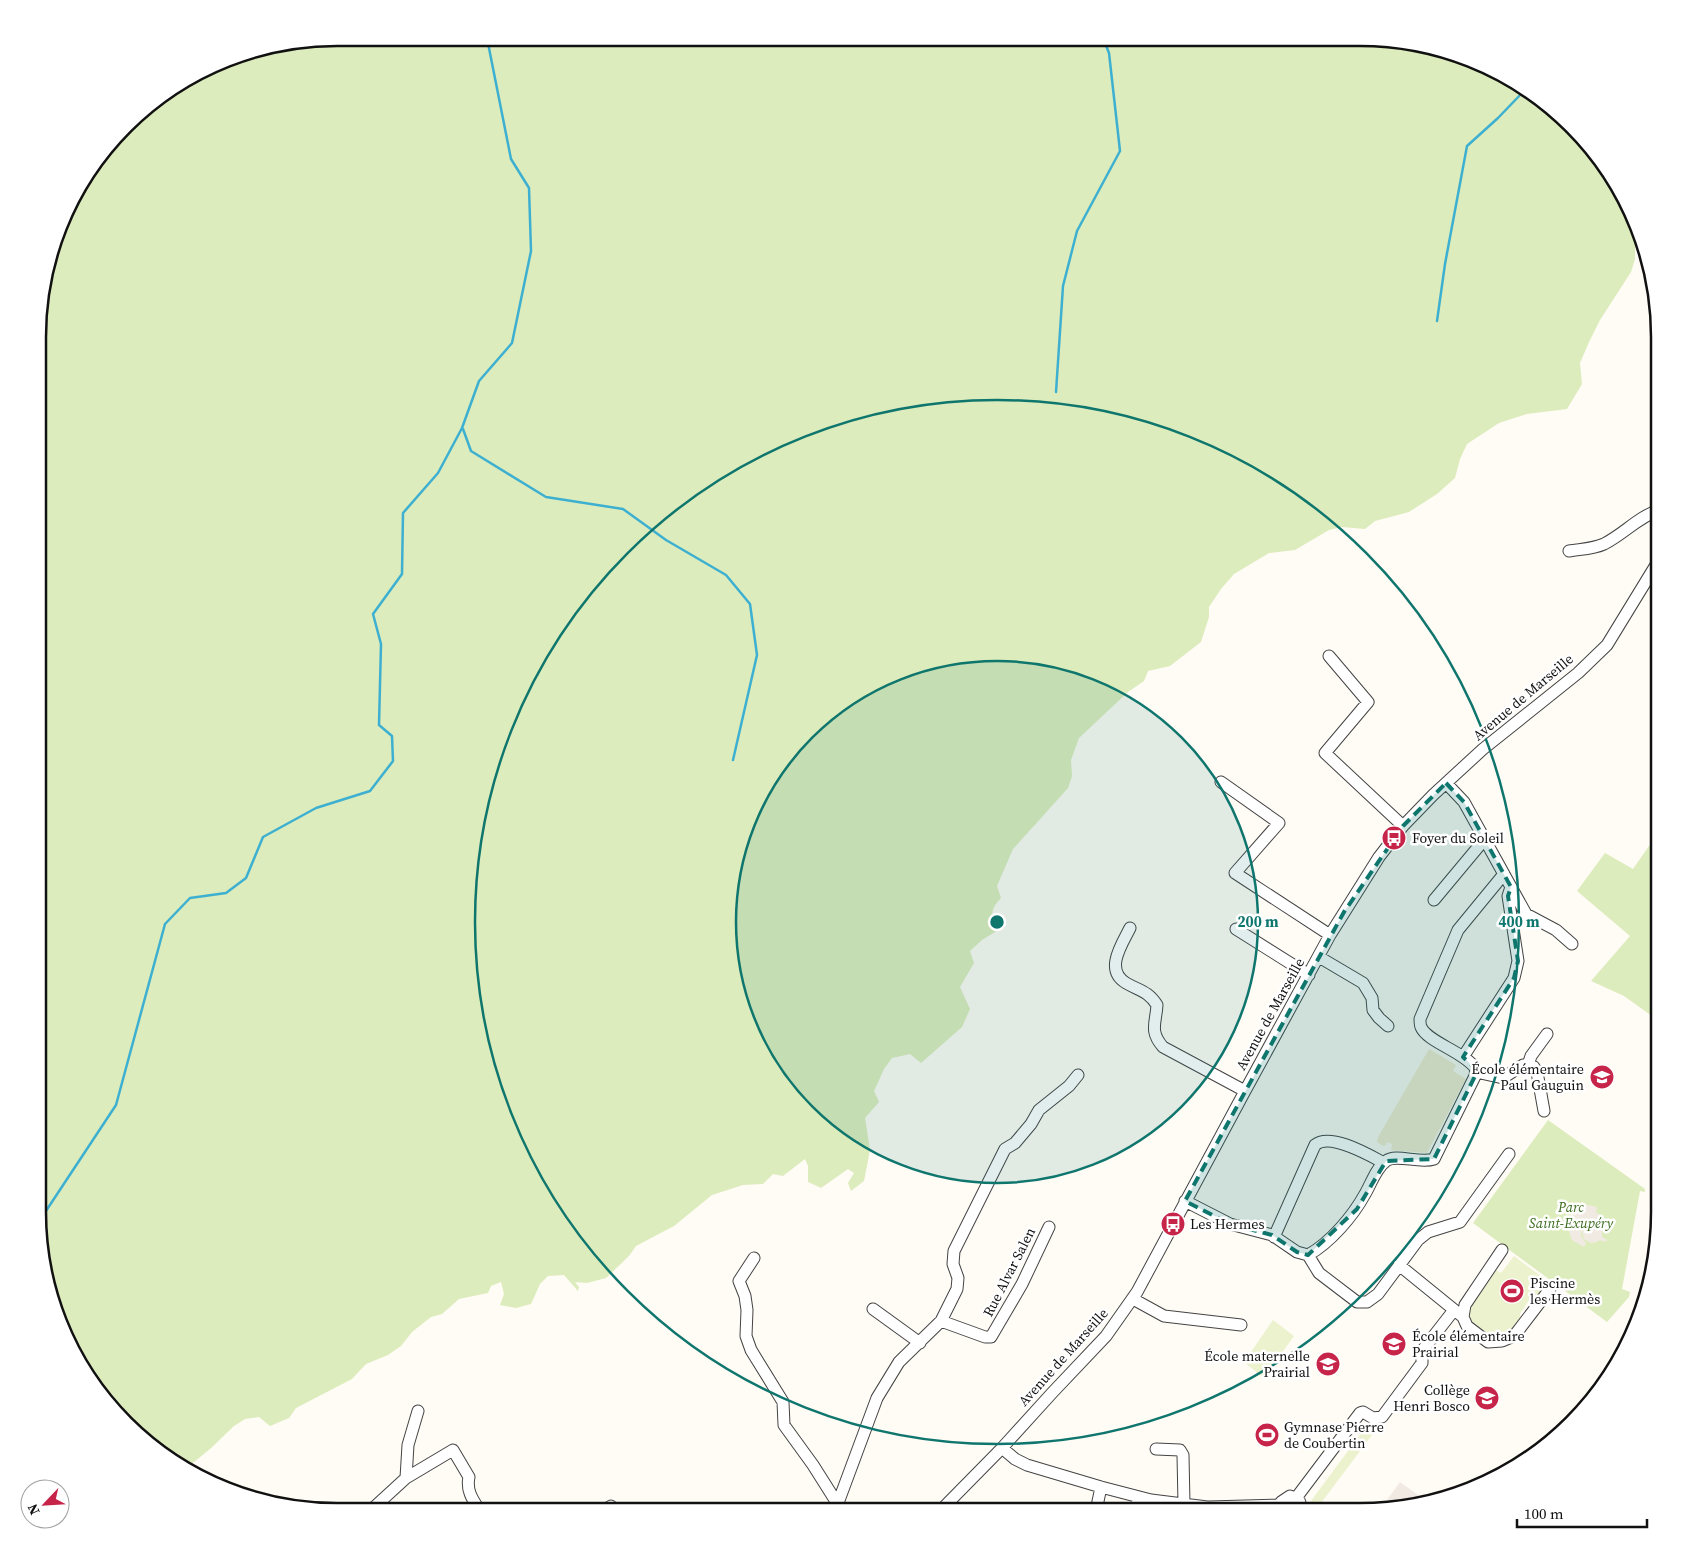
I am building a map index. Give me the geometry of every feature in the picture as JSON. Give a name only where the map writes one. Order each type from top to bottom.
[{"type":"street","points":[[1569,551],[1591,548],[1605,543],[1651,514]]},
{"type":"street","name":"Avenue de Marseille","points":[[948,1503],[1106,1336],[1132,1299],[1330,935],[1379,857],[1403,826],[1446,783],[1483,749],[1578,673],[1607,645],[1651,573]]},
{"type":"street","points":[[1329,656],[1368,702],[1325,753],[1403,826]]},
{"type":"street","points":[[1221,782],[1280,823],[1235,874],[1330,935]]},
{"type":"street","points":[[1446,783],[1464,802],[1526,914],[1556,930],[1572,944]]},
{"type":"street","points":[[1434,900],[1484,840]]},
{"type":"street","points":[[1186,1201],[1230,1224],[1274,1236],[1297,1252],[1308,1255],[1340,1229],[1356,1209],[1384,1163],[1393,1158],[1427,1162],[1434,1159],[1475,1076],[1476,1069],[1471,1062],[1428,1035],[1420,1027],[1420,1019],[1458,930],[1504,874]]},
{"type":"street","points":[[1463,1057],[1514,978],[1518,961],[1508,896],[1511,887]]},
{"type":"street","points":[[1130,928],[1117,955],[1115,962],[1116,970],[1126,983],[1152,997],[1157,1005],[1154,1032],[1157,1041],[1163,1047],[1245,1090]]},
{"type":"street","points":[[1236,929],[1309,975]]},
{"type":"street","points":[[1318,957],[1364,983],[1372,998],[1373,1010],[1388,1026]]},
{"type":"street","points":[[1528,1065],[1547,1034]]},
{"type":"street","points":[[1476,1072],[1503,1078],[1516,1068],[1528,1065],[1534,1067],[1537,1072],[1544,1111]]},
{"type":"street","points":[[838,1503],[877,1398],[899,1362],[941,1321],[957,1289],[958,1278],[953,1264],[954,1251],[1004,1149],[1015,1143],[1031,1124],[1039,1110],[1069,1086],[1078,1075]]},
{"type":"street","points":[[1274,1236],[1315,1144],[1319,1141],[1326,1140],[1355,1148],[1384,1163]]},
{"type":"street","points":[[1308,1255],[1319,1273],[1358,1302],[1367,1302],[1378,1294],[1418,1240],[1428,1232],[1460,1222],[1509,1154]]},
{"type":"street","name":"Rue Alvar Salen","points":[[941,1321],[985,1337],[991,1337],[1022,1284],[1049,1226]]},
{"type":"street","points":[[1296,1498],[1360,1413],[1363,1412],[1373,1418],[1382,1418],[1422,1363],[1422,1351],[1459,1314],[1502,1250]]},
{"type":"street","points":[[754,1258],[739,1281],[748,1310],[746,1336],[751,1350],[783,1402],[784,1425],[813,1464],[834,1503]]},
{"type":"street","points":[[1398,1265],[1459,1314],[1467,1326],[1488,1342],[1502,1341],[1514,1336],[1550,1289]]},
{"type":"street","points":[[1132,1299],[1164,1316],[1242,1325]]},
{"type":"street","points":[[873,1309],[920,1343]]},
{"type":"street","points":[[406,1478],[408,1445],[418,1412]]},
{"type":"street","points":[[1002,1448],[1015,1459],[1027,1464],[1136,1497],[1169,1503]]},
{"type":"street","points":[[1156,1449],[1180,1450],[1183,1455],[1184,1503]]},
{"type":"street","points":[[380,1503],[406,1478],[453,1450],[469,1477],[467,1486],[475,1503]]},
{"type":"street","points":[[1098,1503],[1101,1487]]},
{"type":"street","points":[[1136,1497],[1138,1503]]},
{"type":"street","points":[[1283,1503],[1286,1497],[1296,1498],[1300,1503]]},
{"type":"highlighted area","points":[[1446,783],[1464,802],[1511,887],[1508,896],[1518,961],[1514,978],[1463,1057],[1476,1069],[1475,1076],[1434,1159],[1386,1161],[1357,1209],[1308,1255],[1297,1252],[1272,1235],[1230,1224],[1185,1201],[1344,912],[1403,826]]},
{"type":"shaded area","points":[[1429,1049],[1456,1065],[1453,1071],[1466,1079],[1427,1153],[1391,1150],[1392,1144],[1387,1142],[1383,1146],[1377,1142],[1378,1137]]},
{"type":"shaded area","points":[[1587,1205],[1597,1207],[1596,1212],[1604,1218],[1606,1225],[1602,1227],[1594,1222],[1586,1224],[1581,1232],[1581,1236],[1586,1243],[1584,1247],[1572,1240],[1567,1226],[1571,1214],[1576,1209]]},
{"type":"shaded area","points":[[1591,1223],[1600,1226],[1602,1237],[1607,1240],[1606,1242],[1600,1240],[1591,1243],[1584,1239],[1583,1228]]},
{"type":"shaded area","points":[[1400,1482],[1420,1496],[1397,1500],[1387,1500]]},
{"type":"green space","points":[[1359,46],[1416,52],[1471,68],[1505,85],[1537,106],[1578,145],[1602,176],[1621,209],[1635,245],[1635,259],[1631,272],[1600,320],[1589,342],[1580,363],[1582,384],[1567,409],[1527,414],[1499,423],[1467,444],[1460,459],[1455,478],[1437,494],[1409,512],[1375,521],[1365,529],[1342,527],[1329,530],[1295,550],[1269,553],[1234,574],[1209,607],[1209,617],[1201,642],[1170,666],[1148,671],[1144,681],[1128,692],[1079,738],[1071,760],[1072,776],[1068,788],[1013,849],[997,886],[1001,898],[992,914],[995,932],[970,951],[974,963],[960,987],[970,1009],[962,1027],[921,1063],[910,1054],[892,1058],[884,1069],[874,1091],[879,1102],[865,1118],[870,1150],[864,1181],[851,1191],[848,1183],[854,1173],[848,1169],[821,1188],[808,1182],[808,1166],[805,1159],[783,1176],[773,1174],[763,1184],[743,1185],[712,1195],[674,1226],[636,1246],[629,1256],[606,1278],[587,1283],[575,1282],[579,1287],[578,1291],[564,1275],[548,1276],[540,1284],[531,1304],[516,1308],[500,1305],[504,1294],[501,1282],[491,1286],[488,1293],[459,1299],[442,1314],[431,1317],[412,1332],[401,1346],[388,1355],[366,1364],[352,1379],[296,1408],[289,1418],[270,1426],[259,1417],[245,1419],[234,1426],[192,1464],[160,1443],[145,1430],[106,1389],[85,1357],[68,1323],[52,1268],[46,1211],[47,318],[56,262],[76,209],[106,160],[145,119],[176,95],[226,68],[262,56],[318,47]]},
{"type":"green space","points":[[1651,843],[1651,1015],[1624,996],[1591,981],[1630,936],[1577,891],[1605,853],[1633,869]]},
{"type":"green space","name":"Parc Saint-Exupéry","points":[[1548,1120],[1645,1189],[1645,1192],[1640,1191],[1622,1289],[1630,1292],[1629,1297],[1607,1322],[1473,1223]]},
{"type":"green space","name":"Piscine les Hermès","points":[[1514,1256],[1550,1283],[1537,1300],[1529,1300],[1520,1314],[1521,1320],[1512,1332],[1501,1337],[1487,1335],[1471,1322],[1469,1309],[1495,1269],[1501,1273]]},
{"type":"green space","points":[[1273,1320],[1294,1336],[1264,1378],[1244,1362]]},
{"type":"green space","points":[[1370,1421],[1378,1427],[1321,1503],[1309,1503]]},
{"type":"waterway","points":[[46,1211],[116,1105],[165,924],[190,898],[226,893],[246,878],[263,837],[316,808],[370,791],[393,761],[392,736],[379,725],[381,644],[373,614],[402,574],[403,513],[438,473],[462,428],[479,381],[512,343],[531,251],[529,188],[511,159],[489,46]]},
{"type":"waterway","points":[[1056,392],[1063,286],[1077,231],[1120,151],[1109,53],[1106,46]]},
{"type":"waterway","points":[[1437,321],[1445,264],[1467,146],[1520,95]]},
{"type":"waterway","points":[[463,429],[471,451],[546,497],[623,509],[666,540],[726,575],[750,604],[757,655],[733,760]]},
{"type":"place","name":"Foyer du Soleil","points":[[1394,838]]},
{"type":"place","name":"École élémentaire Paul Gauguin","points":[[1602,1077]]},
{"type":"place","name":"Les Hermes","points":[[1173,1224]]},
{"type":"place","name":"Piscine les Hermès","points":[[1512,1291]]},
{"type":"place","name":"École élémentaire Prairial","points":[[1394,1344]]},
{"type":"place","name":"École maternelle Prairial","points":[[1328,1364]]},
{"type":"place","name":"Collège Henri Bosco","points":[[1487,1398]]},
{"type":"place","name":"Gymnase Pierre de Coubertin","points":[[1267,1435]]}]
